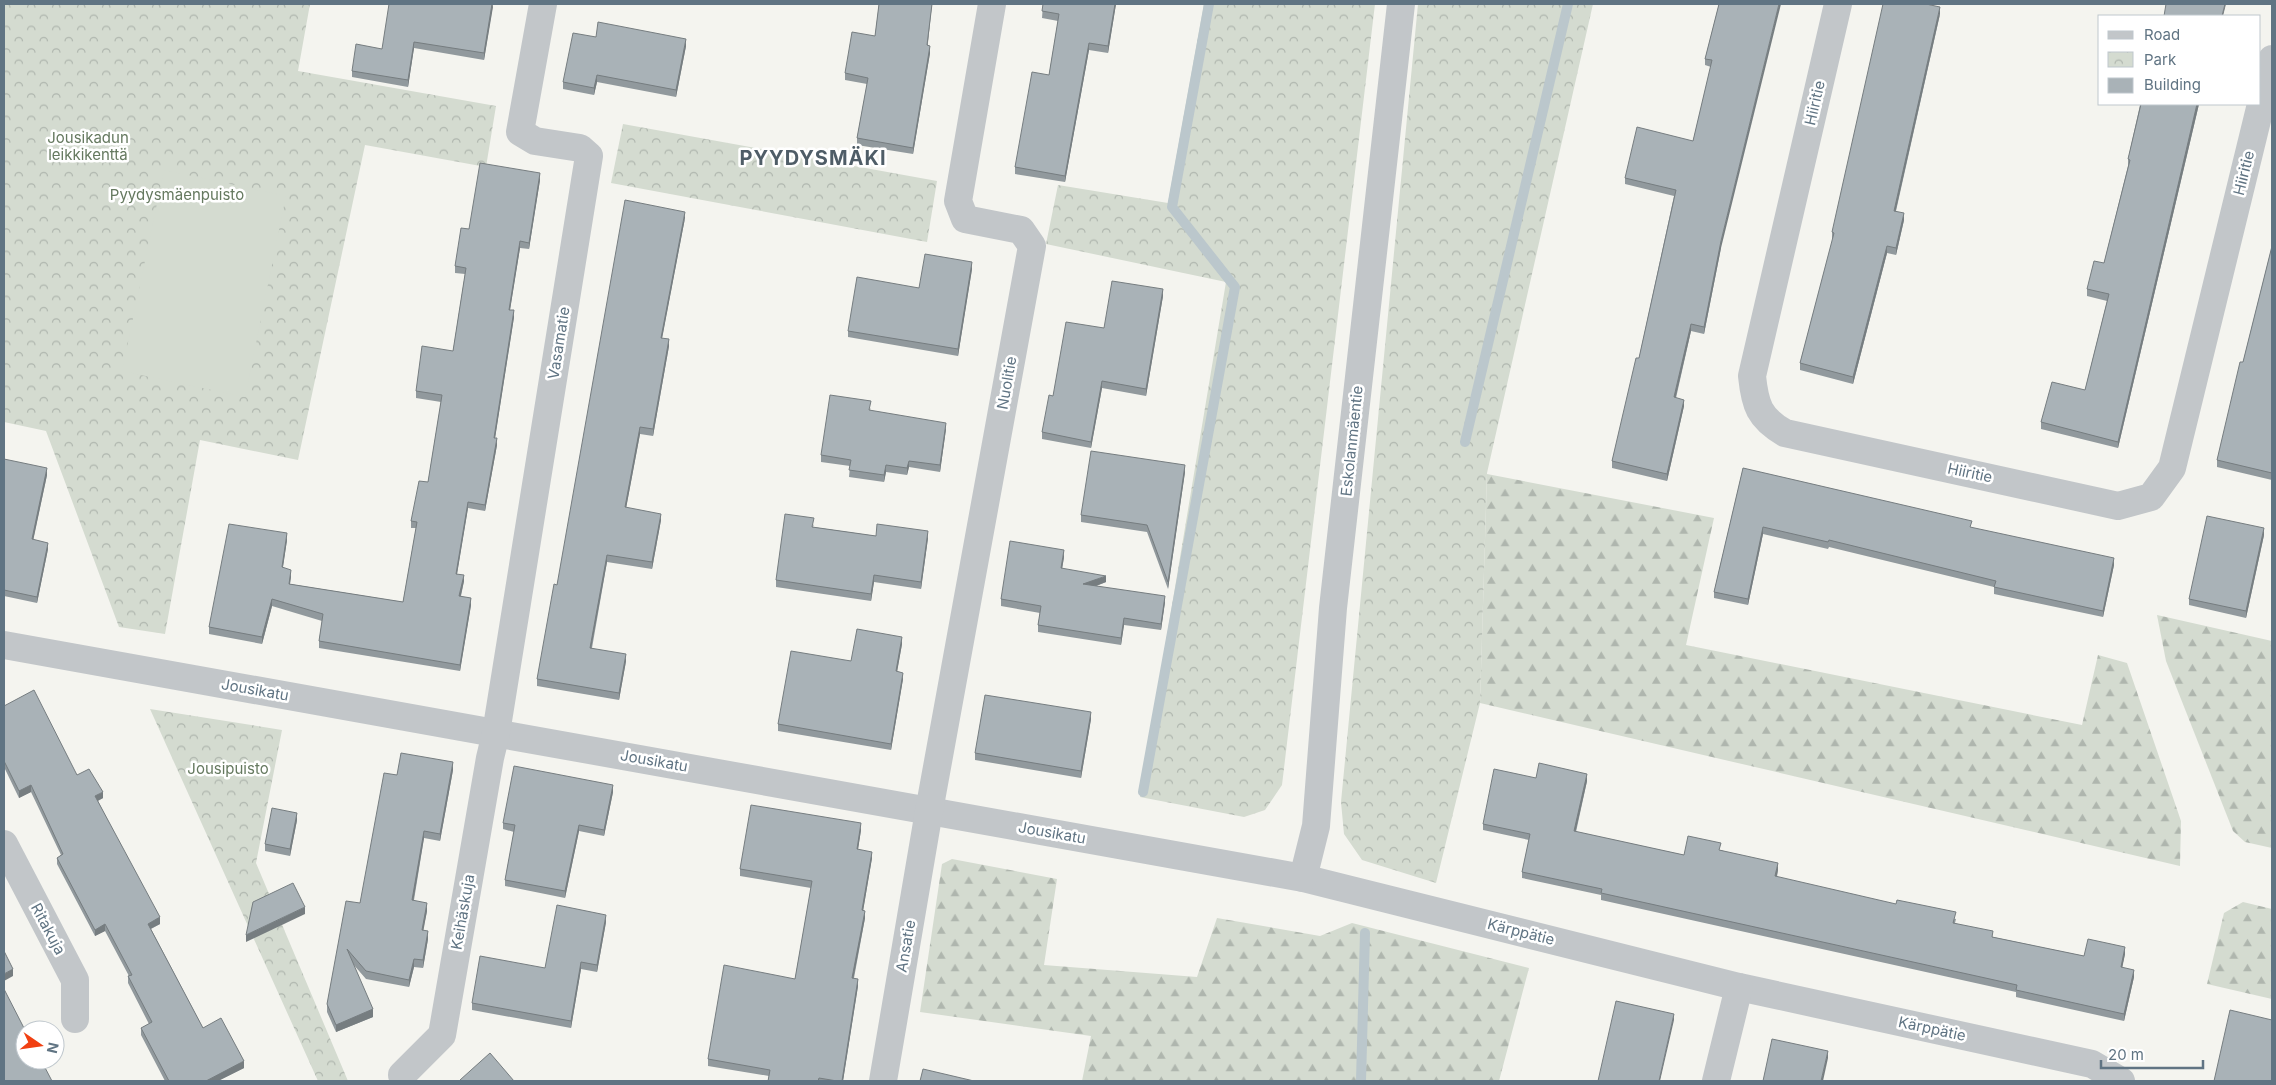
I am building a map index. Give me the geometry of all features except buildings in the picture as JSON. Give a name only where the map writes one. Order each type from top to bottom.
[{"type":"street","name":"Vasamatie","points":[[496,733],[589,156],[580,148],[535,141],[520,132],[543,4]]},
{"type":"street","name":"Nuolitie","points":[[929,811],[1032,246],[1021,230],[965,220],[958,201],[992,4]]},
{"type":"street","name":"Eskolanmäentie","points":[[1304,878],[1316,826],[1333,608],[1400,4]]},
{"type":"street","name":"Hiiritie","points":[[1838,4],[1752,376],[1755,402],[1770,424],[1785,433],[2118,506],[2151,497],[2172,468],[2261,105]]},
{"type":"street","name":"Hiiritie","points":[[2261,104],[2272,59]]},
{"type":"street","name":"Jousikatu","points":[[4,645],[1304,878]]},
{"type":"street","name":"Keihäskuja","points":[[402,1075],[442,1035],[490,758],[496,733]]},
{"type":"street","name":"Ansatie","points":[[882,1081],[929,811]]},
{"type":"street","name":"Ritakuja","points":[[4,844],[75,980],[75,1019]]},
{"type":"street","name":"Kärppätie","points":[[1304,878],[1739,986],[2092,1064],[2121,1081]]},
{"type":"street","points":[[1716,1081],[1739,986]]},
{"type":"green space","name":"Pyydysmäenpuisto","points":[[4,4],[310,4],[298,71],[496,106],[486,167],[365,145],[298,460],[200,440],[165,634],[119,627],[46,431],[4,422]]},
{"type":"green space","points":[[1204,4],[1375,4],[1282,785],[1265,810],[1244,817],[1140,797],[1226,282],[1046,244],[1058,185],[1168,203]]},
{"type":"green space","points":[[1418,4],[1593,4],[1487,473],[1480,703],[1436,883],[1362,860],[1344,834],[1341,802]]},
{"type":"green space","points":[[623,124],[937,181],[927,242],[611,183]]},
{"type":"green space","points":[[164,170],[286,196],[245,397],[122,371]]},
{"type":"green space","points":[[1487,474],[1714,518],[1686,645],[2082,725],[2098,655],[2127,663],[2181,821],[2180,866],[1480,703]]},
{"type":"green space","points":[[2157,615],[2272,641],[2272,848],[2245,842],[2233,831],[2166,661]]},
{"type":"green space","name":"Jousipuisto","points":[[150,709],[282,730],[256,863],[348,1081],[318,1081]]},
{"type":"green space","points":[[952,859],[1057,879],[1044,965],[1197,977],[1217,918],[1320,936],[1352,923],[1529,968],[1499,1081],[1082,1081],[1091,1036],[920,1012],[942,864]]},
{"type":"green space","points":[[2243,902],[2272,909],[2272,999],[2207,984],[2224,913]]},
{"type":"waterway","points":[[1143,792],[1235,287],[1172,207],[1209,4]]},
{"type":"waterway","points":[[1465,442],[1568,4]]},
{"type":"waterway","points":[[1361,1081],[1365,933]]},
{"type":"district","name":"PYYDYSMÄKI","points":[[813,158]]},
{"type":"park label","name":"Jousikadun leikkikenttä","points":[[88,146]]}]
